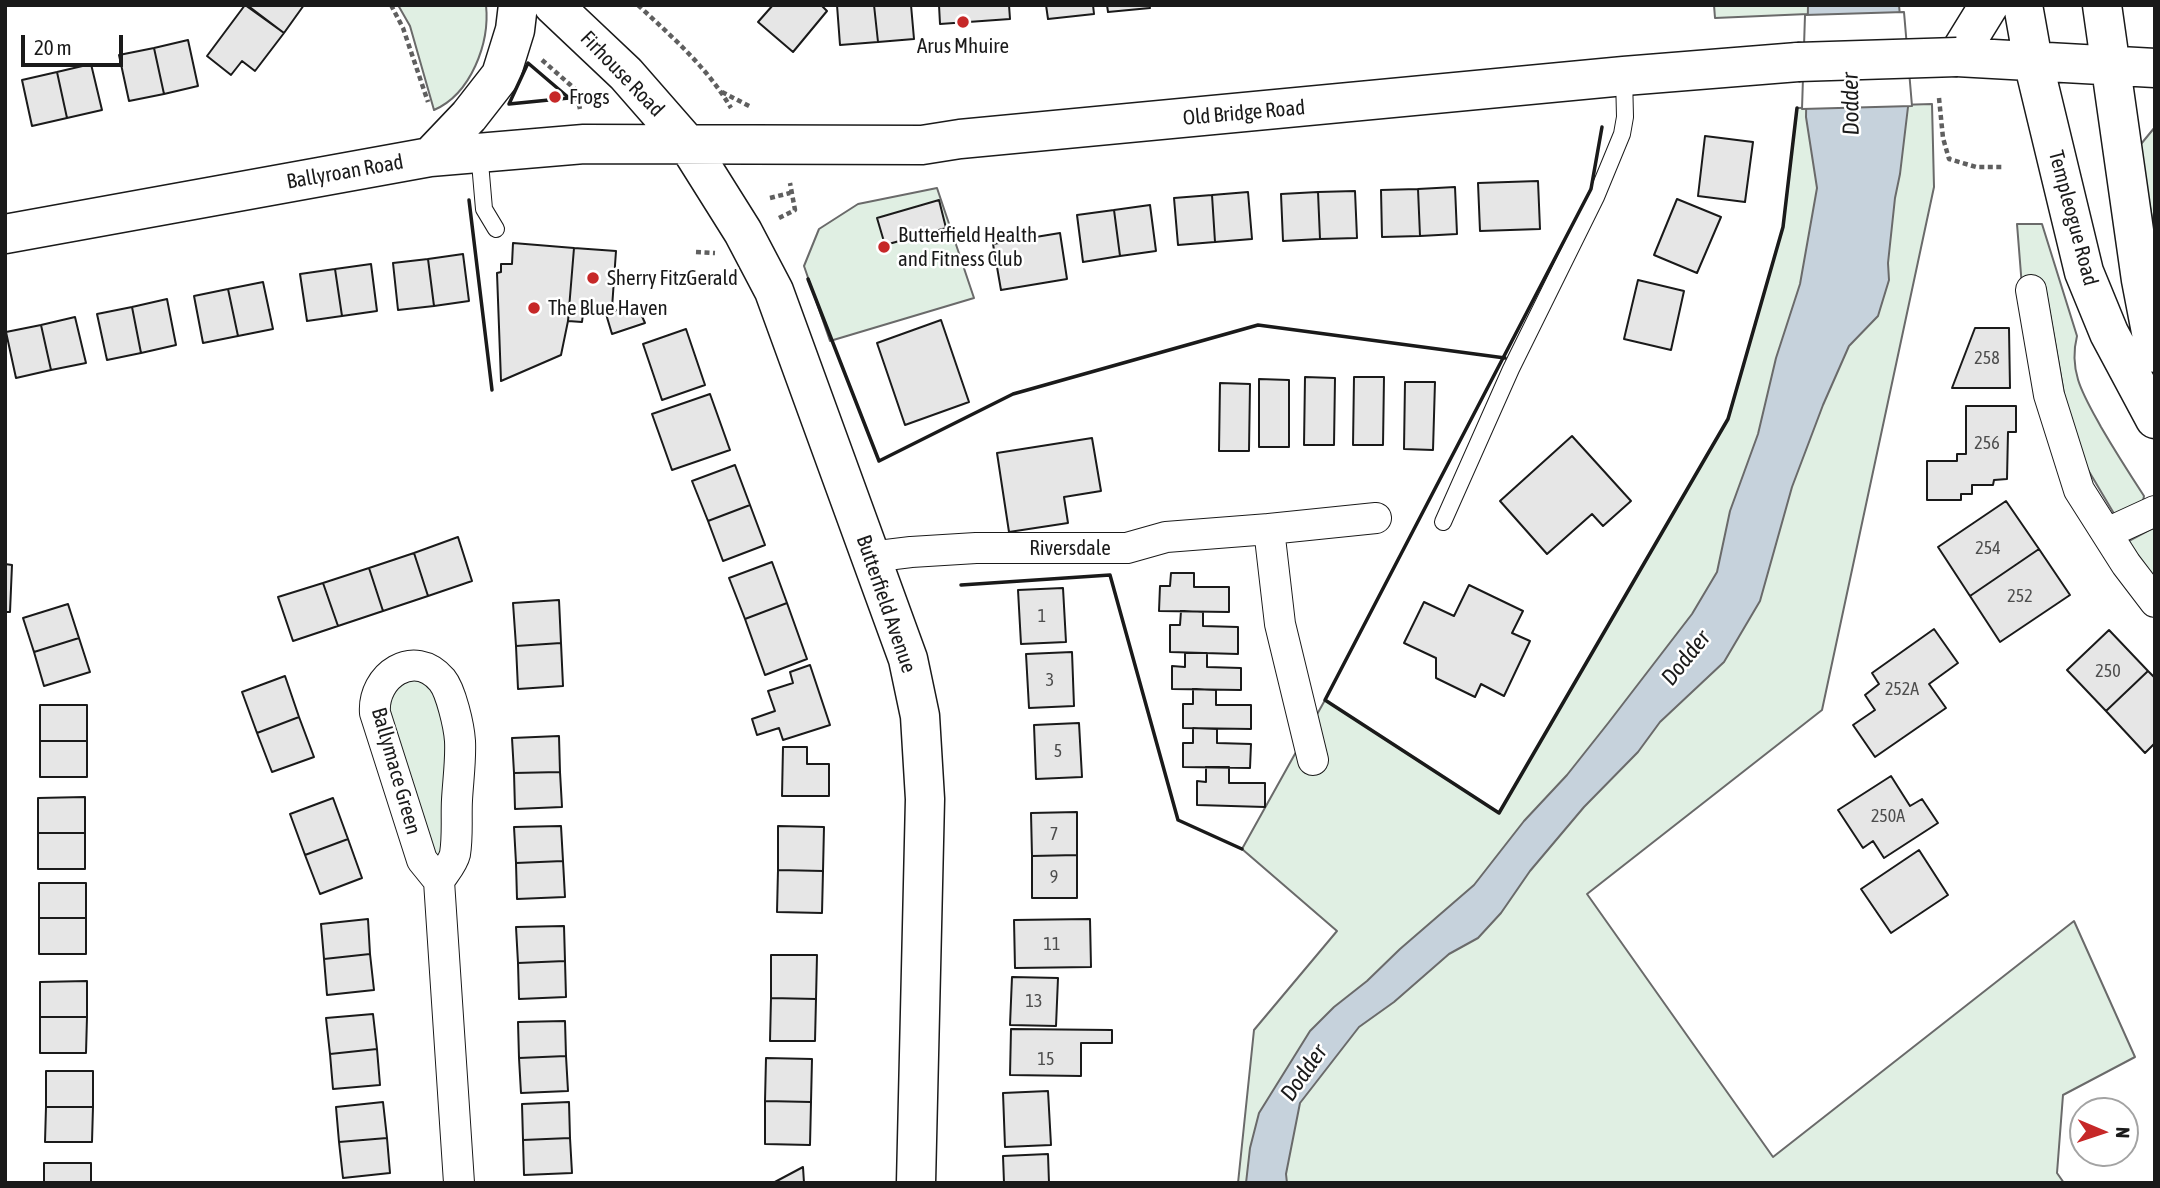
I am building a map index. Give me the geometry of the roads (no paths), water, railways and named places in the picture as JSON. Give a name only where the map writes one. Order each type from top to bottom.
[{"type":"main road","points":[[430,157],[469,117],[501,75],[518,5]]},
{"type":"main road","name":"Firhouse Road","points":[[553,5],[625,74],[689,146]]},
{"type":"main road","points":[[1989,5],[1957,57],[2155,68]]},
{"type":"main road","name":"Templeogue Road","points":[[2023,5],[2033,61],[2084,272],[2109,333],[2155,419]]},
{"type":"main road","points":[[2102,5],[2141,279],[2155,353]]},
{"type":"main road","name":"Old Bridge Road","points":[[689,146],[922,145],[960,139],[1624,76],[1798,62],[1957,57]]},
{"type":"main road","name":"Ballyroan Road","points":[[5,234],[430,157],[583,144],[689,146]]},
{"type":"main road","name":"Butterfield Avenue","points":[[689,146],[733,214],[774,291],[908,659],[923,741],[925,799],[916,1183]]},
{"type":"street","points":[[2031,290],[2053,407],[2079,490],[2126,564],[2155,602]]},
{"type":"street","points":[[2106,533],[2155,511]]},
{"type":"street","name":"Riversdale","points":[[870,557],[976,548],[1127,548],[1166,537],[1376,518]]},
{"type":"street","points":[[1269,529],[1280,624],[1313,760]]},
{"type":"street","name":"Ballymace Green","points":[[403,668],[423,668],[443,681],[449,692],[460,740],[455,856],[439,881],[422,860],[375,713],[376,694],[380,685],[386,677],[403,668]]},
{"type":"street","points":[[439,881],[459,1183]]},
{"type":"lane","points":[[1443,522],[1511,369],[1596,197],[1622,134],[1625,117],[1624,76]]},
{"type":"lane","points":[[479,151],[484,209],[496,229]]},
{"type":"water","name":"Dodder","points":[[1808,5],[1899,5],[1908,107],[1895,198],[1888,263],[1889,280],[1878,316],[1849,346],[1823,405],[1792,487],[1760,601],[1724,662],[1660,722],[1638,752],[1584,807],[1530,871],[1501,913],[1478,938],[1449,954],[1394,1002],[1359,1027],[1300,1103],[1286,1174],[1287,1183],[1246,1183],[1250,1148],[1259,1113],[1310,1031],[1474,885],[1524,821],[1567,775],[1609,722],[1692,614],[1717,572],[1730,511],[1758,434],[1776,358],[1800,284],[1817,188],[1806,117]]},
{"type":"place","name":"Arus Mhuire","points":[[963,22]]},
{"type":"place","name":"Frogs","points":[[555,97]]},
{"type":"place","name":"Butterfield Health and Fitness Club","points":[[884,247]]},
{"type":"place","name":"Sherry FitzGerald","points":[[593,278]]},
{"type":"place","name":"The Blue Haven","points":[[534,308]]}]
